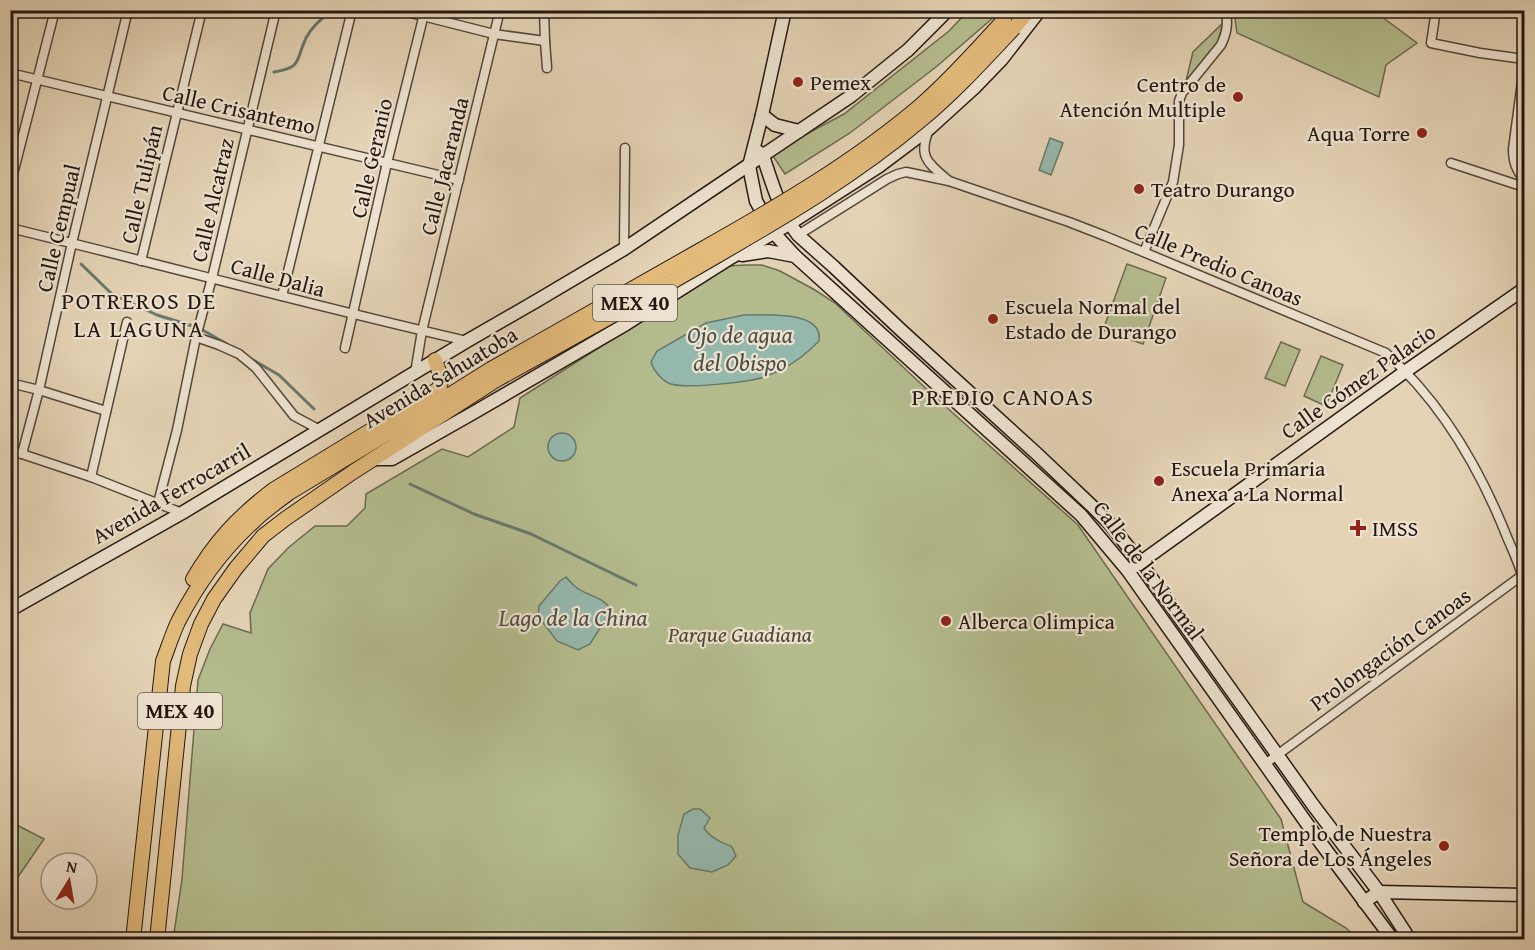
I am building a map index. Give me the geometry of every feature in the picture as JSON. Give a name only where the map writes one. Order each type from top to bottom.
[{"type":"main road","name":"MEX 40","points":[[1010,19],[1029,10]]},
{"type":"main road","name":"Avenida Sahuatoba","points":[[133,936],[162,661],[178,622],[209,570],[253,521],[289,493],[416,416],[650,295],[845,178],[921,120],[973,71],[1010,19]]},
{"type":"main road","points":[[162,661],[163,638],[178,605],[208,554],[229,528],[273,490],[440,388],[441,377],[435,360]]},
{"type":"main road","name":"Avenida Sahuatoba","points":[[157,938],[183,686],[190,654],[201,624],[214,599],[263,536],[494,375]]},
{"type":"street","points":[[10,186],[55,10]]},
{"type":"street","name":"Calle Cempual","points":[[22,454],[128,10]]},
{"type":"street","name":"Calle Tulipán","points":[[141,261],[202,10]]},
{"type":"street","name":"Calle Alcatraz","points":[[158,503],[276,10]]},
{"type":"street","points":[[282,296],[352,10]]},
{"type":"street","points":[[399,10],[424,14],[494,34],[544,41]]},
{"type":"street","name":"Calle Jacaranda","points":[[415,373],[422,331],[500,10]]},
{"type":"street","points":[[544,10],[547,68]]},
{"type":"street","points":[[759,152],[762,115],[785,10]]},
{"type":"street","points":[[749,166],[759,152],[799,131],[851,96],[908,50],[948,10]]},
{"type":"street","points":[[374,459],[392,459],[626,324],[878,167],[930,128],[974,88],[1002,59],[1040,10]]},
{"type":"street","points":[[1144,252],[1173,182],[1179,145],[1179,101],[1182,93],[1221,45],[1228,25],[1226,10]]},
{"type":"street","points":[[1436,10],[1431,43],[1524,59]]},
{"type":"street","name":"Calle Geranio","points":[[345,348],[424,14]]},
{"type":"street","points":[[1524,67],[1520,130],[1513,149],[1516,169],[1524,180]]},
{"type":"street","name":"Calle Crisantemo","points":[[10,73],[459,180]]},
{"type":"street","points":[[762,115],[775,125],[799,131]]},
{"type":"street","points":[[930,128],[925,139],[924,154],[932,166],[949,181]]},
{"type":"street","points":[[624,249],[625,148]]},
{"type":"street","name":"Calle de la Normal","points":[[759,152],[789,224],[798,235],[1110,524],[1140,562],[1313,805],[1379,892],[1410,939]]},
{"type":"street","points":[[1451,163],[1524,187]]},
{"type":"street","name":"Calle de la Normal","points":[[749,166],[756,201],[774,233],[795,256],[1068,502],[1095,530],[1128,571],[1320,842],[1393,939]]},
{"type":"street","name":"Avenida Sahuatoba","points":[[352,411],[624,249],[749,166]]},
{"type":"street","name":"Calle Predio Canoas","points":[[798,235],[887,179],[906,172],[913,173],[949,181],[1069,222],[1386,353],[1406,371],[1446,422],[1495,506],[1523,574],[1524,613]]},
{"type":"street","name":"Calle Dalia","points":[[10,228],[353,315],[467,341]]},
{"type":"street","points":[[732,257],[768,251],[795,256],[808,244]]},
{"type":"street","name":"Calle Gómez Palacio","points":[[1128,571],[1524,289]]},
{"type":"street","points":[[91,477],[127,322]]},
{"type":"street","points":[[196,337],[239,354],[256,368],[294,416],[320,430]]},
{"type":"street","points":[[10,383],[106,411]]},
{"type":"street","name":"Avenida Ferrocarril","points":[[10,610],[182,513],[352,411]]},
{"type":"street","points":[[10,450],[91,477],[182,513]]},
{"type":"street","name":"Prolongación Canoas","points":[[1265,764],[1523,574]]},
{"type":"street","points":[[1364,902],[1379,892],[1524,895]]},
{"type":"green space","points":[[968,11],[1001,11],[936,67],[850,133],[785,174],[771,153],[844,114],[949,31]]},
{"type":"green space","points":[[1234,11],[1374,11],[1417,43],[1386,65],[1379,97],[1237,33]]},
{"type":"green space","points":[[1223,23],[1217,45],[1186,81],[1193,52]]},
{"type":"green space","points":[[1127,264],[1166,278],[1143,344],[1103,330]]},
{"type":"green space","name":"Parque Guadiana","points":[[762,265],[780,271],[835,303],[935,397],[1078,525],[1281,819],[1303,902],[1346,928],[1358,939],[173,940],[182,879],[198,680],[223,624],[251,633],[250,613],[268,569],[288,548],[315,526],[347,526],[365,508],[366,494],[442,449],[468,457],[514,427],[520,398],[727,266]]},
{"type":"green space","points":[[1281,342],[1300,350],[1285,386],[1265,378]]},
{"type":"green space","points":[[1321,356],[1343,365],[1326,406],[1304,396]]},
{"type":"green space","points":[[11,822],[44,839],[11,887]]},
{"type":"water","points":[[1050,138],[1063,143],[1051,175],[1039,170]]},
{"type":"water","name":"Ojo de agua del Obispo","points":[[744,315],[778,315],[803,319],[818,331],[819,341],[791,364],[753,380],[714,385],[675,385],[665,381],[654,368],[651,362],[657,351],[706,323]]},
{"type":"water","points":[[562,433],[572,437],[576,447],[572,457],[562,461],[552,457],[548,447],[552,437]]},
{"type":"water","name":"Lago de la China","points":[[566,577],[577,588],[607,604],[612,614],[605,620],[590,644],[578,650],[557,641],[538,616],[539,606]]},
{"type":"water","points":[[693,809],[700,809],[710,818],[704,828],[710,834],[732,847],[736,856],[728,865],[712,872],[690,868],[678,854],[678,835],[684,814]]},
{"type":"waterway","points":[[274,72],[290,68],[297,62],[311,30],[333,10]]},
{"type":"waterway","points":[[81,264],[112,294],[157,315],[199,328],[227,344]]},
{"type":"waterway","points":[[248,357],[279,375],[314,409]]},
{"type":"waterway","points":[[410,484],[474,514],[531,534],[636,585]]},
{"type":"place","name":"Pemex","points":[[798,82]]},
{"type":"place","name":"Centro de Atención Multiple","points":[[1238,97]]},
{"type":"place","name":"Aqua Torre","points":[[1422,133]]},
{"type":"place","name":"Teatro Durango","points":[[1139,189]]},
{"type":"place","name":"Escuela Normal del Estado de Durango","points":[[993,319]]},
{"type":"place","name":"Escuela Primaria Anexa a La Normal","points":[[1159,481]]},
{"type":"place","name":"IMSS","points":[[1358,528]]},
{"type":"place","name":"Alberca Olimpica","points":[[946,621]]},
{"type":"place","name":"Templo de Nuestra Señora de Los Ángeles","points":[[1444,846]]},
{"type":"district","name":"POTREROS DE LA LAGUNA","points":[[139,315]]},
{"type":"district","name":"PREDIO CANOAS","points":[[1003,397]]}]
